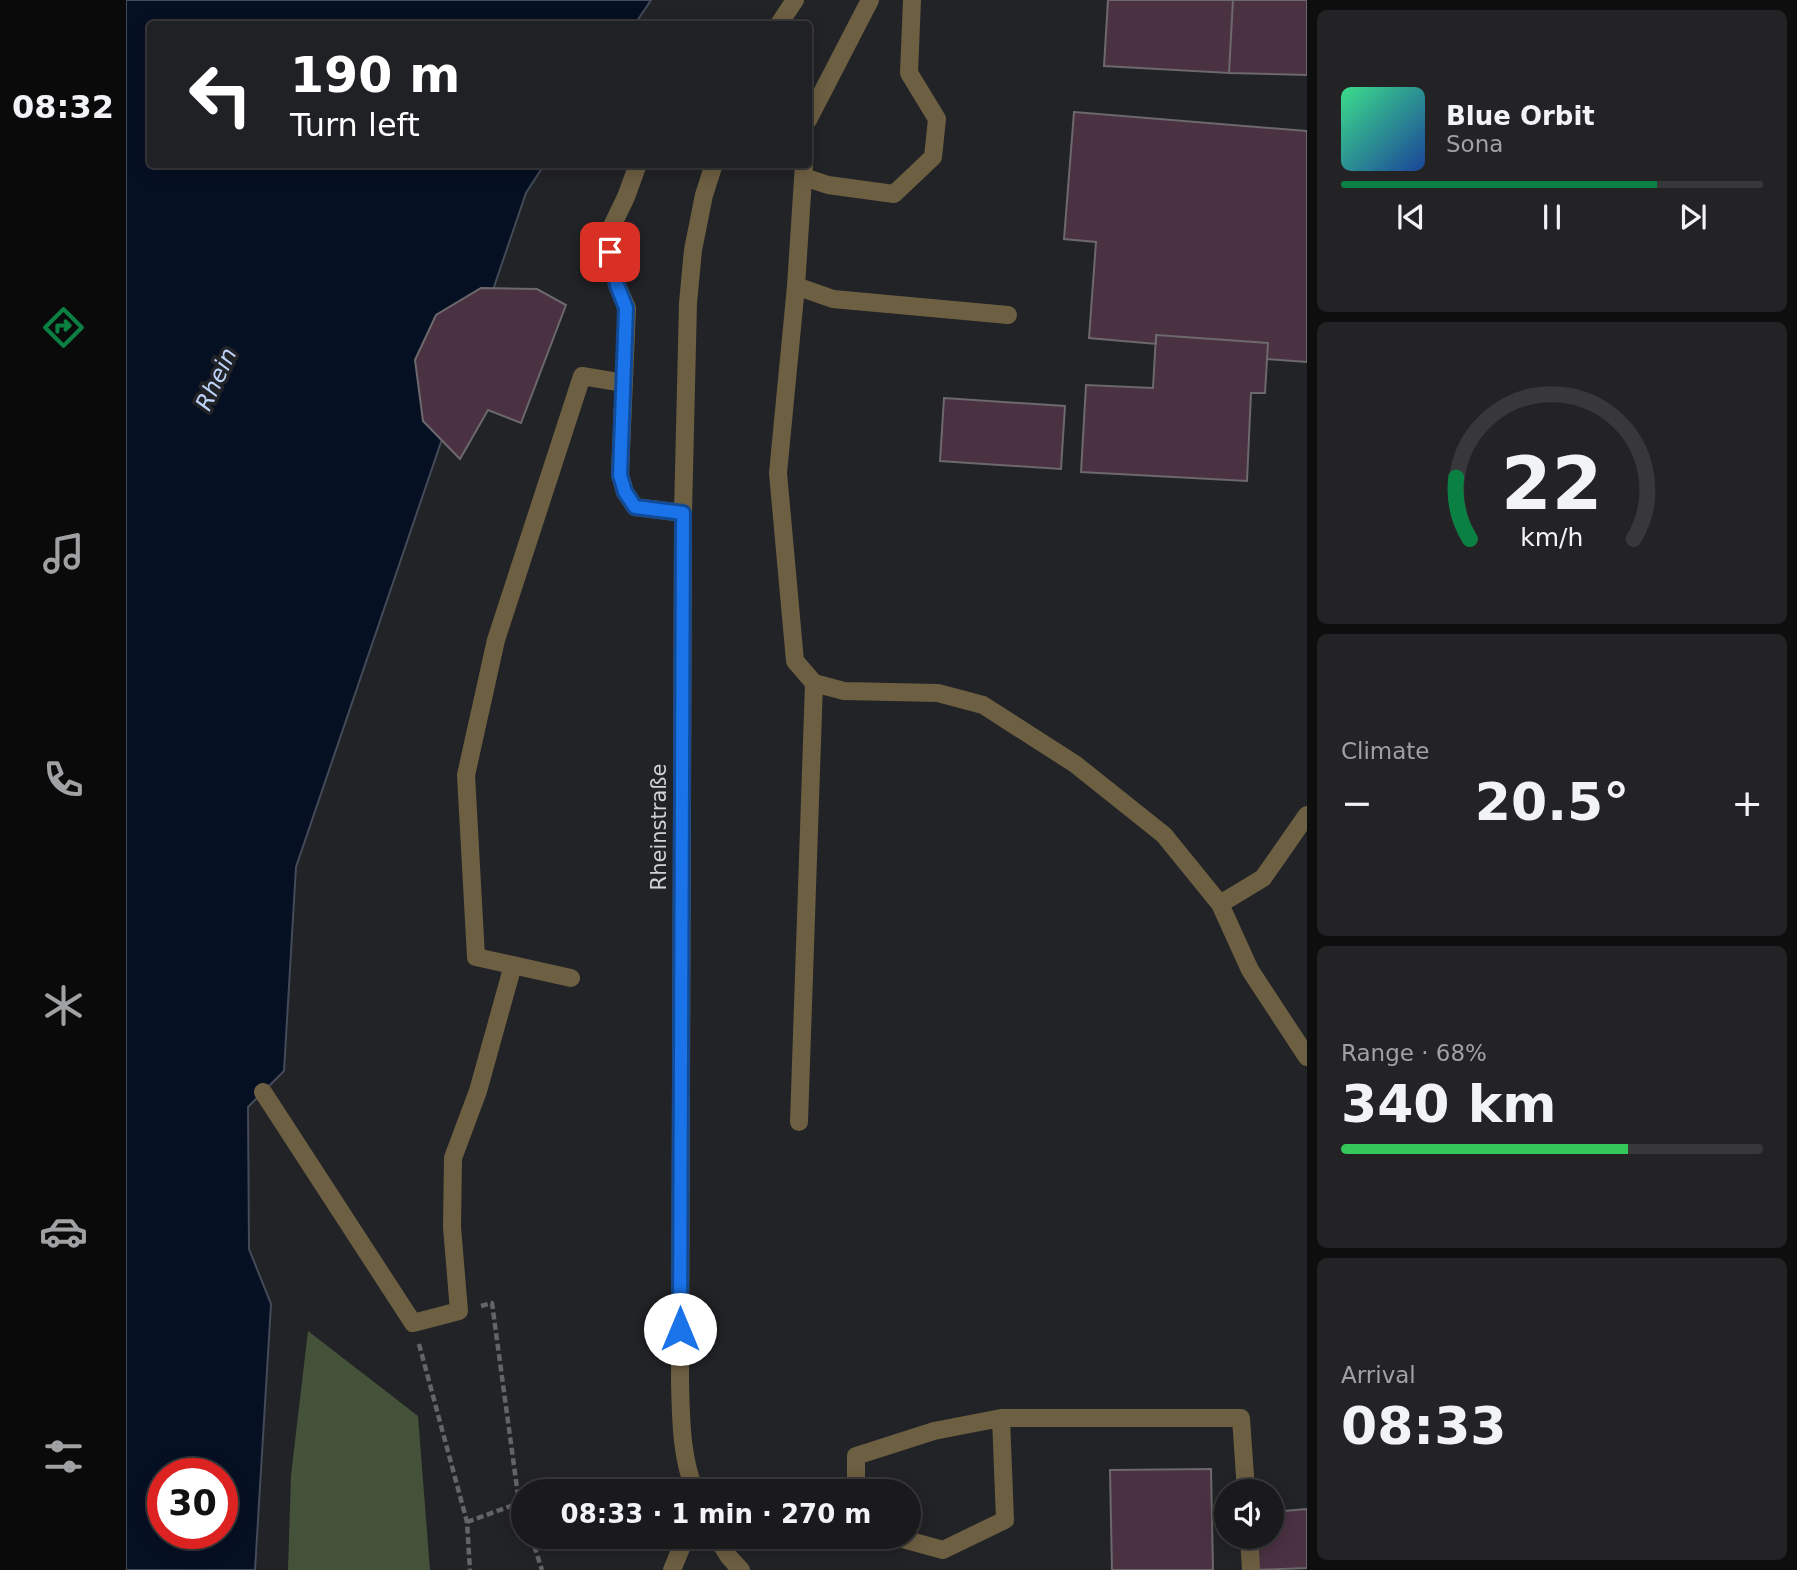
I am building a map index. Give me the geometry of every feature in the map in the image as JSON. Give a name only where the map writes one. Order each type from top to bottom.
[{"type":"street","points":[[781,21],[795,0]]},
{"type":"street","points":[[812,112],[870,0]]},
{"type":"street","points":[[912,0],[909,73],[937,120],[933,157],[894,194],[828,185],[804,171],[778,473],[796,661],[814,683],[844,691],[938,693],[983,705],[1075,764],[1164,835],[1220,904],[1250,970],[1307,1057]]},
{"type":"street","points":[[637,168],[612,226],[610,252],[617,285],[626,308],[620,475],[625,492],[635,507],[683,513]]},
{"type":"street","name":"Rheinstraße","points":[[690,1479],[681,1433],[680,1383],[683,513],[688,303],[693,250],[704,195],[713,168]]},
{"type":"street","points":[[796,286],[833,299],[1008,315]]},
{"type":"street","points":[[571,978],[476,957],[466,775],[496,640],[582,376],[624,383]]},
{"type":"street","points":[[799,1122],[814,683]]},
{"type":"street","points":[[1220,904],[1263,878],[1307,815]]},
{"type":"street","points":[[263,1092],[413,1322],[459,1311],[452,1227],[453,1158],[478,1091],[513,965]]},
{"type":"street","points":[[856,1479],[856,1457],[934,1431],[1001,1418],[1241,1418],[1245,1479]]},
{"type":"street","points":[[921,1544],[943,1550],[1005,1520],[1001,1418]]},
{"type":"street","points":[[672,1570],[681,1549]]},
{"type":"street","points":[[724,1549],[741,1570]]},
{"type":"street","points":[[1250,1549],[1251,1570]]},
{"type":"path","points":[[459,1311],[492,1303],[516,1479]]},
{"type":"path","points":[[413,1322],[467,1522],[470,1570]]},
{"type":"path","points":[[467,1522],[511,1506]]},
{"type":"path","points":[[535,1549],[542,1570]]},
{"type":"green space","points":[[308,1331],[418,1416],[430,1570],[288,1570],[291,1475]]},
{"type":"water","name":"Rhein","points":[[126,0],[651,0],[637,21],[147,21],[147,168],[542,168],[526,193],[296,867],[284,1071],[248,1107],[249,1249],[271,1304],[255,1570],[126,1570]]},
{"type":"building","points":[[1108,0],[1233,0],[1229,73],[1104,66]]},
{"type":"building","points":[[1233,0],[1307,0],[1307,75],[1229,73]]},
{"type":"building","points":[[1074,112],[1307,131],[1307,362],[1267,359],[1268,343],[1156,335],[1156,344],[1089,338],[1096,242],[1064,239]]},
{"type":"building","points":[[481,288],[537,289],[566,305],[521,423],[488,410],[460,459],[423,421],[415,360],[436,315]]},
{"type":"building","points":[[1156,335],[1268,343],[1265,393],[1251,393],[1247,481],[1081,472],[1086,385],[1153,388]]},
{"type":"building","points":[[944,398],[1065,406],[1061,469],[940,461]]},
{"type":"building","points":[[1211,1469],[1213,1570],[1112,1570],[1110,1470]]},
{"type":"building","points":[[1307,1509],[1307,1568],[1255,1570],[1254,1549],[1284,1549],[1284,1511]]},
{"type":"route","points":[[610,252],[617,285],[626,308],[620,475],[625,492],[635,507],[683,513],[680,1329]]}]
